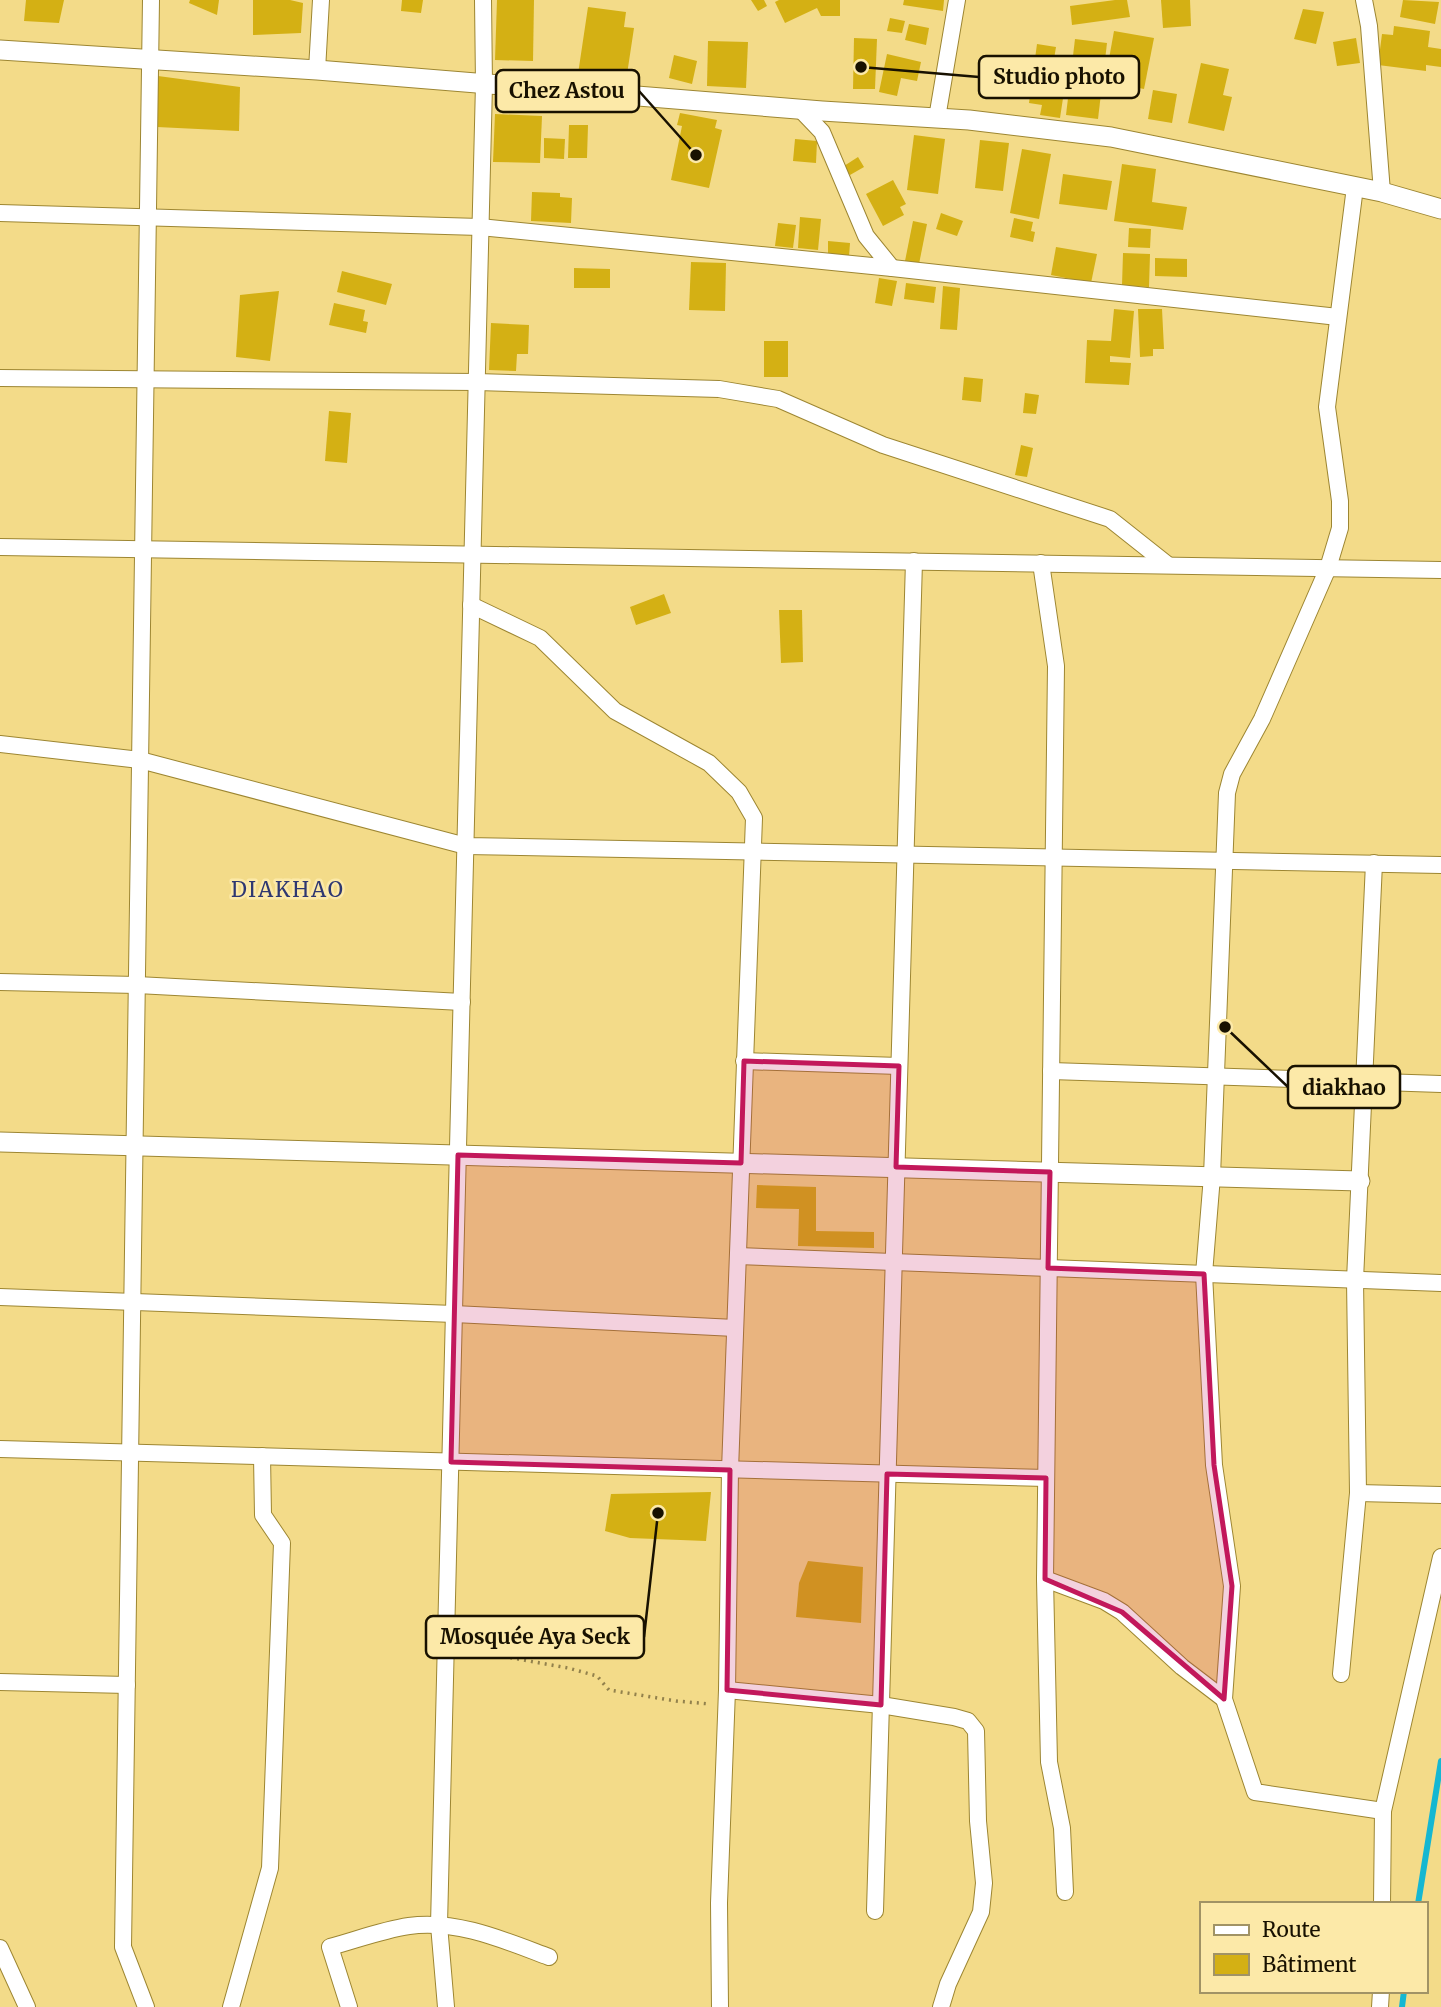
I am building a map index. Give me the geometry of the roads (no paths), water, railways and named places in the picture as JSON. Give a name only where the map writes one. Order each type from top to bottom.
[{"type":"street","points":[[146,2007],[123,1947],[151,0]]},
{"type":"street","points":[[317,70],[321,0]]},
{"type":"street","points":[[446,2007],[439,1925],[481,227],[483,0]]},
{"type":"street","points":[[937,118],[957,0]]},
{"type":"street","points":[[1364,0],[1369,26],[1381,192]]},
{"type":"street","points":[[0,50],[317,70],[937,118],[1111,137],[1381,192],[1441,209]]},
{"type":"street","points":[[800,109],[822,132],[866,236],[892,268]]},
{"type":"street","points":[[1355,187],[1327,407],[1340,500],[1340,528],[1328,568],[1262,719],[1232,774],[1227,793],[1212,1176],[1205,1274],[1214,1465],[1232,1586],[1224,1699],[1255,1792],[1383,1811]]},
{"type":"street","points":[[0,214],[481,227],[892,268],[1338,317]]},
{"type":"street","points":[[0,378],[477,382],[719,389],[778,399],[883,445],[1110,519],[1168,565]]},
{"type":"street","points":[[0,547],[1441,570]]},
{"type":"street","points":[[875,1911],[914,561]]},
{"type":"street","points":[[1041,563],[1056,666],[1045,1579],[1049,1762],[1062,1828],[1065,1892]]},
{"type":"street","points":[[471,605],[540,638],[615,711],[709,763],[739,792],[754,818],[755,851],[744,1062],[730,1470],[719,1903],[720,2007]]},
{"type":"street","points":[[0,744],[140,760],[466,846],[1441,865]]},
{"type":"street","points":[[1341,1674],[1358,1493],[1355,1280],[1374,863]]},
{"type":"street","points":[[0,982],[137,985],[462,1002]]},
{"type":"street","points":[[744,1062],[899,1066]]},
{"type":"street","points":[[1051,1071],[1441,1084]]},
{"type":"street","points":[[0,1142],[1360,1181]]},
{"type":"street","points":[[738,1256],[1441,1283]]},
{"type":"street","points":[[0,1297],[454,1314],[735,1328]]},
{"type":"street","points":[[0,1449],[1046,1478]]},
{"type":"street","points":[[231,2007],[270,1868],[282,1543],[262,1516],[262,1456]]},
{"type":"street","points":[[1358,1493],[1441,1495]]},
{"type":"street","points":[[1382,1902],[1383,1811],[1441,1557]]},
{"type":"street","points":[[1045,1579],[1104,1601],[1122,1612],[1182,1667],[1224,1699]]},
{"type":"street","points":[[0,1682],[127,1685]]},
{"type":"street","points":[[726,1698],[881,1706],[954,1717],[968,1721],[976,1731],[978,1821],[984,1884],[981,1912],[948,1984],[941,2007]]},
{"type":"street","points":[[349,2007],[330,1947],[409,1926],[439,1925],[493,1936],[549,1957]]},
{"type":"street","points":[[0,1948],[27,2007]]},
{"type":"waterway","points":[[1418,1902],[1441,1761]]},
{"type":"waterway","points":[[1402,2007],[1404,1993]]},
{"type":"place","name":"Studio photo","points":[[861,67]]},
{"type":"place","name":"Chez Astou","points":[[696,155]]},
{"type":"place","name":"diakhao","points":[[1225,1027]]},
{"type":"place","name":"Mosquée Aya Seck","points":[[658,1513]]},
{"type":"district","name":"DIAKHAO","points":[[288,890]]}]
